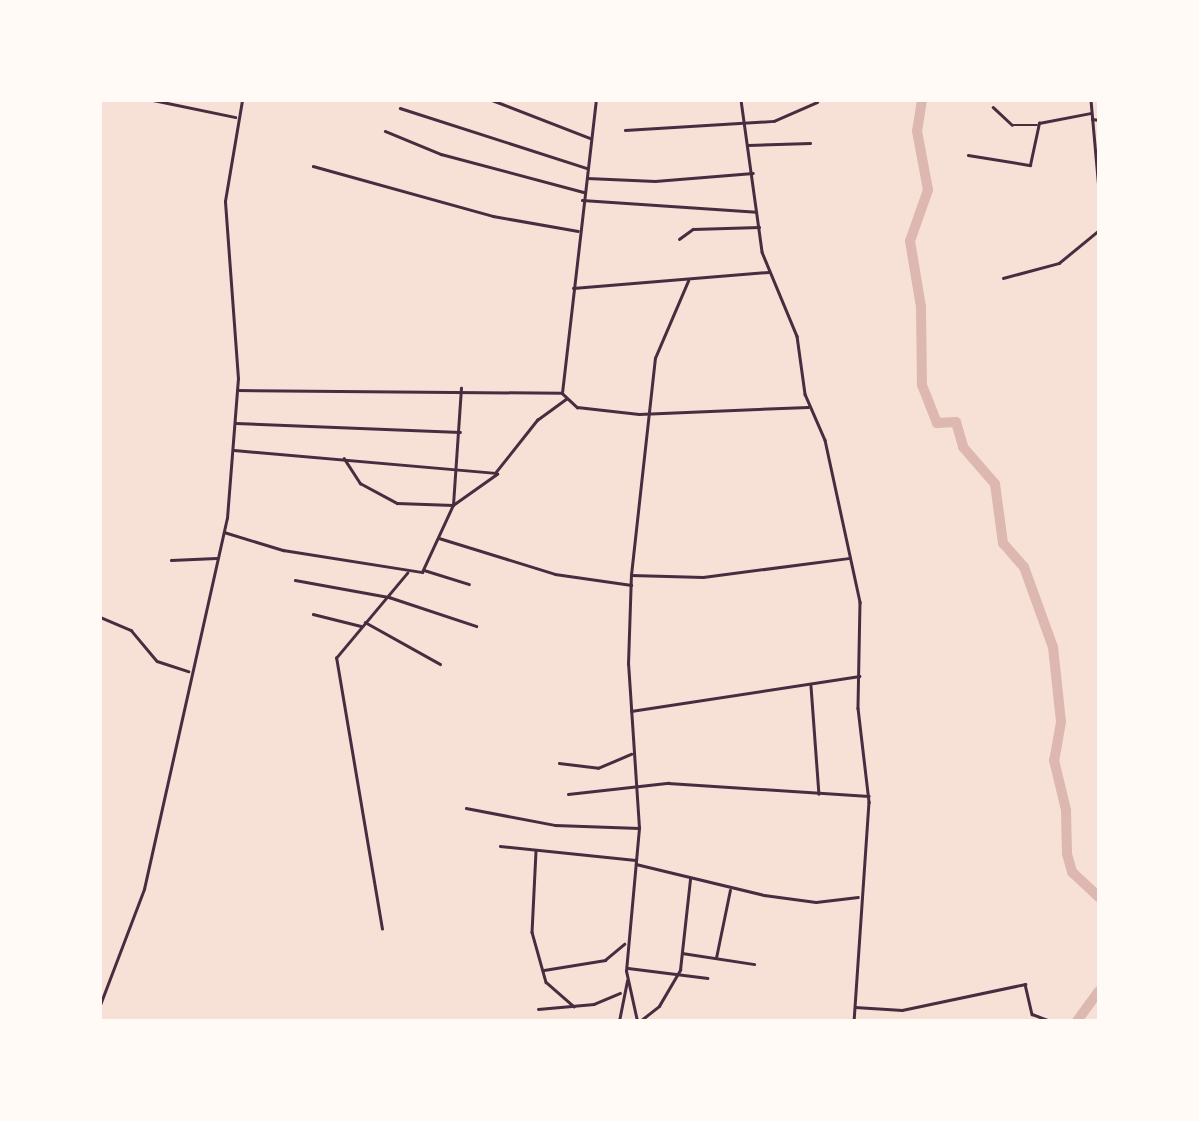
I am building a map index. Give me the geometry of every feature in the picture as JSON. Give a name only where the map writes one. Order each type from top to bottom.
[{"type":"street","points":[[153,100],[236,117]]},
{"type":"street","points":[[100,1005],[144,889],[156,821],[185,724],[188,671],[224,532],[234,450],[237,390],[225,234],[236,117],[243,100]]},
{"type":"street","points":[[492,100],[590,138]]},
{"type":"street","points":[[574,100],[614,100]]},
{"type":"street","points":[[741,100],[753,173],[756,212],[769,272],[797,336],[808,407],[825,440],[862,620],[860,676],[869,796],[859,897],[854,1021]]},
{"type":"street","points":[[1091,100],[1099,190]]},
{"type":"street","points":[[596,102],[578,231],[562,393],[566,399],[577,407],[652,413],[808,407]]},
{"type":"street","points":[[625,130],[745,124],[790,118],[817,102]]},
{"type":"street","points":[[993,107],[1012,125],[1037,125],[1091,113]]},
{"type":"street","points":[[400,108],[587,169]]},
{"type":"street","points":[[1092,119],[1099,120]]},
{"type":"street","points":[[968,155],[1030,165],[1037,125]]},
{"type":"street","points":[[385,131],[441,154],[584,192]]},
{"type":"street","points":[[748,145],[810,143]]},
{"type":"street","points":[[313,166],[493,216],[578,231]]},
{"type":"street","points":[[586,178],[655,181],[753,173]]},
{"type":"street","points":[[582,200],[756,212]]},
{"type":"street","points":[[679,239],[693,229],[759,227]]},
{"type":"street","points":[[1003,278],[1059,263],[1099,230]]},
{"type":"street","points":[[573,288],[688,281],[769,272]]},
{"type":"street","points":[[688,281],[658,344],[631,575],[631,754],[632,784],[639,828],[626,942],[626,967],[638,1021],[659,1006],[677,976],[690,878]]},
{"type":"street","points":[[237,390],[461,388],[562,393]]},
{"type":"street","points":[[424,570],[453,505],[459,466],[461,388]]},
{"type":"street","points":[[344,457],[360,483],[382,499],[453,505],[499,472],[527,431],[566,399]]},
{"type":"street","points":[[1099,401],[1099,434]]},
{"type":"street","points":[[235,424],[460,432]]},
{"type":"street","points":[[234,450],[459,466],[499,472]]},
{"type":"street","points":[[224,532],[407,573],[424,570],[469,584]]},
{"type":"street","points":[[439,538],[555,574],[631,585]]},
{"type":"street","points":[[171,560],[217,557]]},
{"type":"street","points":[[631,575],[703,577],[850,558]]},
{"type":"street","points":[[382,929],[336,671],[338,650],[389,597],[407,573]]},
{"type":"street","points":[[295,580],[389,597],[476,626]]},
{"type":"street","points":[[313,614],[363,624],[440,664]]},
{"type":"street","points":[[100,617],[131,629],[157,661],[188,671]]},
{"type":"street","points":[[631,711],[860,676]]},
{"type":"street","points":[[811,685],[819,794]]},
{"type":"street","points":[[559,763],[598,768],[631,754]]},
{"type":"street","points":[[568,794],[632,784],[869,796]]},
{"type":"street","points":[[466,808],[555,825],[639,828]]},
{"type":"street","points":[[500,846],[636,862],[731,889],[812,902],[859,897]]},
{"type":"street","points":[[536,851],[532,932],[547,982],[574,1006]]},
{"type":"street","points":[[716,958],[731,889]]},
{"type":"street","points":[[544,970],[606,960],[626,942]]},
{"type":"street","points":[[682,953],[754,964]]},
{"type":"street","points":[[626,967],[707,978]]},
{"type":"street","points":[[619,1021],[620,993],[627,981]]},
{"type":"street","points":[[855,1007],[902,1010],[1024,984],[1031,1014],[1050,1021]]},
{"type":"street","points":[[538,1009],[574,1006],[620,993]]},
{"type":"waterway","points":[[922,100],[917,131],[928,190],[910,241],[921,307],[922,385],[937,423],[956,422],[963,447],[995,484],[1003,543],[1024,567],[1053,647],[1061,722],[1054,760],[1066,810],[1067,854],[1072,872],[1099,897]]},
{"type":"waterway","points":[[1077,1021],[1099,991]]}]
